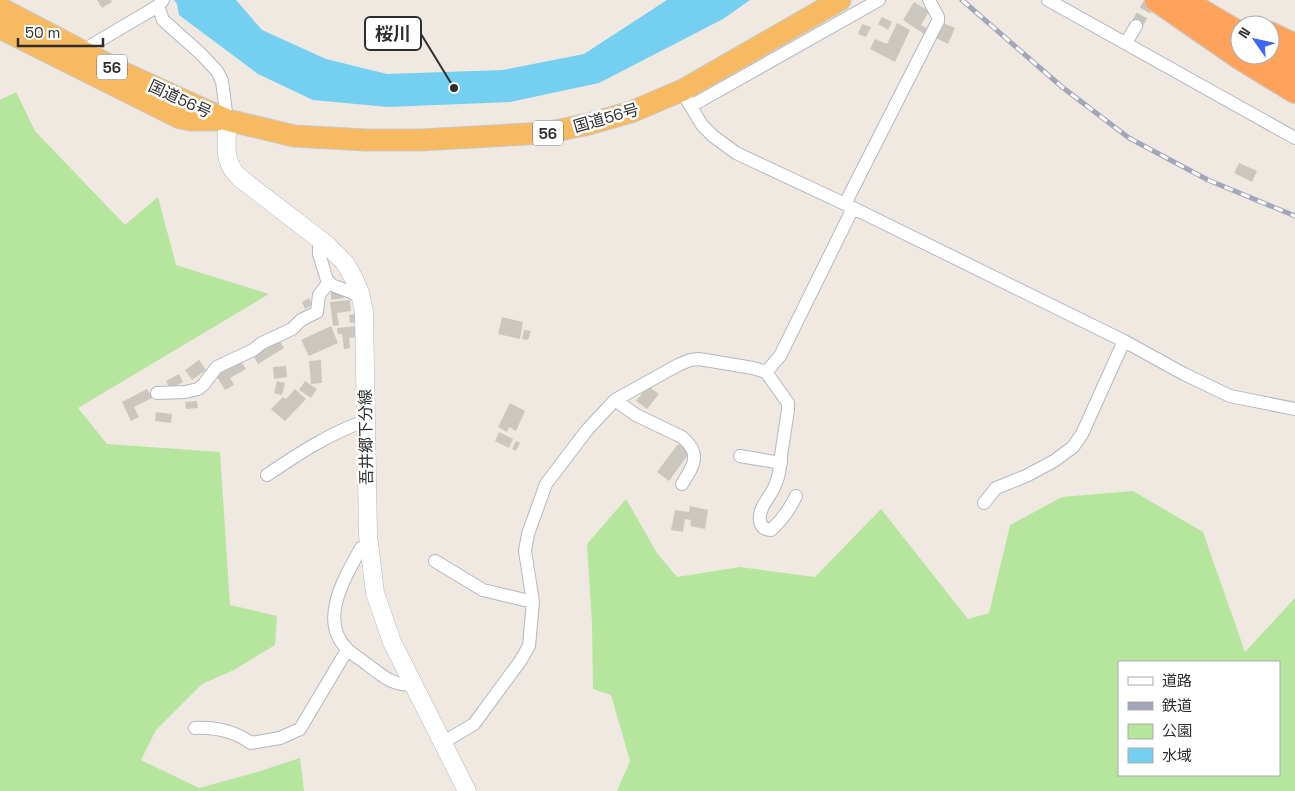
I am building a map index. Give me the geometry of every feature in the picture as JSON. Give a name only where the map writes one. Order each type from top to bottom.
[{"type":"highway","name":"国道56号","points":[[0,8],[85,53],[227,120],[270,131],[303,136],[366,140],[421,140],[545,133],[589,124],[687,98],[840,0]]},
{"type":"highway","points":[[1157,0],[1217,42],[1295,91]]},
{"type":"highway","points":[[1182,0],[1230,28]]},
{"type":"highway","points":[[1203,0],[1232,15]]},
{"type":"highway","name":"国道56号","points":[[0,28],[180,118],[191,120],[227,120]]},
{"type":"highway","points":[[1280,39],[1295,46]]},
{"type":"highway","points":[[1280,57],[1295,66]]},
{"type":"main road","name":"吾井郷下分線","points":[[227,120],[226,150],[231,169],[319,239],[345,263],[354,278],[362,300],[364,312],[368,546],[373,583],[378,605],[392,642],[467,791]]},
{"type":"street","points":[[879,0],[687,98],[702,125],[736,153],[849,206],[1124,341],[1184,374],[1230,396],[1295,409]]},
{"type":"street","points":[[766,372],[780,356],[849,206],[938,21],[938,17],[929,0]]},
{"type":"street","points":[[1048,0],[1295,138]]},
{"type":"street","points":[[85,53],[92,45],[160,2],[163,20],[217,71],[222,81],[227,120]]},
{"type":"street","points":[[1126,43],[1136,26]]},
{"type":"street","points":[[319,239],[321,263],[329,282],[362,300]]},
{"type":"street","points":[[157,393],[185,392],[198,389],[203,386],[217,367],[292,329],[301,320],[318,312],[319,295],[329,282]]},
{"type":"street","points":[[984,502],[996,488],[1026,476],[1073,447],[1082,434],[1124,341]]},
{"type":"street","points":[[442,743],[474,724],[521,660],[528,646],[533,602],[525,551],[528,534],[543,490],[587,430],[615,400],[690,360],[708,360],[766,372],[788,403],[788,410],[776,485],[764,503],[760,514],[762,527],[766,530],[771,530],[776,526],[790,509],[796,496]]},
{"type":"street","points":[[615,400],[636,415],[682,437],[688,442],[694,451],[694,462],[682,484]]},
{"type":"street","points":[[267,475],[298,454],[336,433],[365,421]]},
{"type":"street","points":[[740,456],[781,463]]},
{"type":"street","points":[[368,546],[362,548],[351,566],[335,605],[334,630],[347,650],[392,682],[413,685]]},
{"type":"street","points":[[435,561],[482,590],[533,602]]},
{"type":"street","points":[[195,728],[216,728],[241,736],[252,743],[280,738],[298,731],[347,650]]},
{"type":"green space","points":[[16,92],[35,131],[125,225],[158,197],[176,265],[269,294],[78,408],[107,444],[220,452],[230,605],[277,616],[275,645],[234,670],[202,684],[156,730],[141,760],[199,788],[300,758],[304,791],[0,791],[0,100]]},
{"type":"green space","points":[[1133,491],[1203,532],[1245,652],[1295,598],[1295,791],[617,791],[630,761],[611,695],[593,689],[592,623],[587,544],[626,499],[657,553],[677,577],[740,567],[815,577],[881,509],[968,619],[989,613],[1010,525],[1062,497]]},
{"type":"water","points":[[174,0],[236,0],[262,30],[326,59],[387,74],[503,70],[584,54],[667,0],[750,0],[723,19],[599,83],[510,102],[388,107],[313,100],[258,74],[179,15],[177,4]]},
{"type":"building","points":[[97,0],[111,0],[112,2],[102,8]]},
{"type":"building","points":[[914,2],[929,11],[921,25],[928,29],[924,34],[903,20]]},
{"type":"building","points":[[882,17],[892,22],[888,30],[878,24]]},
{"type":"building","points":[[897,23],[910,30],[895,62],[870,49],[875,39],[887,44]]},
{"type":"building","points":[[943,23],[955,28],[948,44],[936,38]]},
{"type":"building","points":[[862,24],[871,27],[866,37],[858,34]]},
{"type":"building","points":[[1239,163],[1257,171],[1252,182],[1234,173]]},
{"type":"building","points":[[343,290],[344,298],[331,300],[331,292]]},
{"type":"building","points":[[309,298],[312,305],[305,309],[302,302]]},
{"type":"building","points":[[350,300],[351,311],[337,313],[339,325],[333,326],[330,302]]},
{"type":"building","points":[[355,314],[356,322],[350,323],[349,315]]},
{"type":"building","points":[[502,317],[523,322],[520,339],[498,334]]},
{"type":"building","points":[[331,326],[338,343],[309,356],[301,340]]},
{"type":"building","points":[[356,326],[357,337],[349,338],[350,348],[344,349],[342,334],[338,334],[337,328]]},
{"type":"building","points":[[524,330],[531,331],[528,340],[522,339]]},
{"type":"building","points":[[279,339],[284,348],[258,364],[253,355]]},
{"type":"building","points":[[199,360],[206,370],[192,380],[185,370]]},
{"type":"building","points":[[240,360],[246,369],[230,378],[234,385],[225,390],[216,375]]},
{"type":"building","points":[[321,360],[322,383],[311,384],[309,361]]},
{"type":"building","points":[[286,366],[287,377],[274,379],[273,367]]},
{"type":"building","points":[[179,374],[183,382],[170,389],[166,381]]},
{"type":"building","points":[[277,381],[285,383],[282,395],[274,393]]},
{"type":"building","points":[[305,381],[317,389],[311,398],[299,390]]},
{"type":"building","points":[[648,386],[659,394],[647,409],[636,401]]},
{"type":"building","points":[[147,389],[152,398],[134,407],[139,417],[131,421],[122,402]]},
{"type":"building","points":[[295,389],[306,399],[285,421],[271,409],[283,397],[286,399]]},
{"type":"building","points":[[197,401],[198,408],[186,409],[185,402]]},
{"type":"building","points":[[510,403],[525,411],[516,431],[509,427],[507,432],[498,427]]},
{"type":"building","points":[[156,412],[172,414],[171,423],[155,421]]},
{"type":"building","points":[[499,432],[513,439],[509,448],[495,441]]},
{"type":"building","points":[[516,441],[520,443],[516,451],[512,449]]},
{"type":"building","points":[[678,444],[690,452],[669,481],[657,472]]},
{"type":"building","points":[[690,506],[708,510],[705,529],[690,526],[691,520],[685,519],[683,532],[671,530],[675,510],[689,512]]},
{"type":"tunnel","points":[[1136,26],[1151,0]]},
{"type":"railway","points":[[962,0],[1062,87],[1129,138],[1208,180],[1295,216]]},
{"type":"place","name":"桜川","points":[[454,88]]}]
